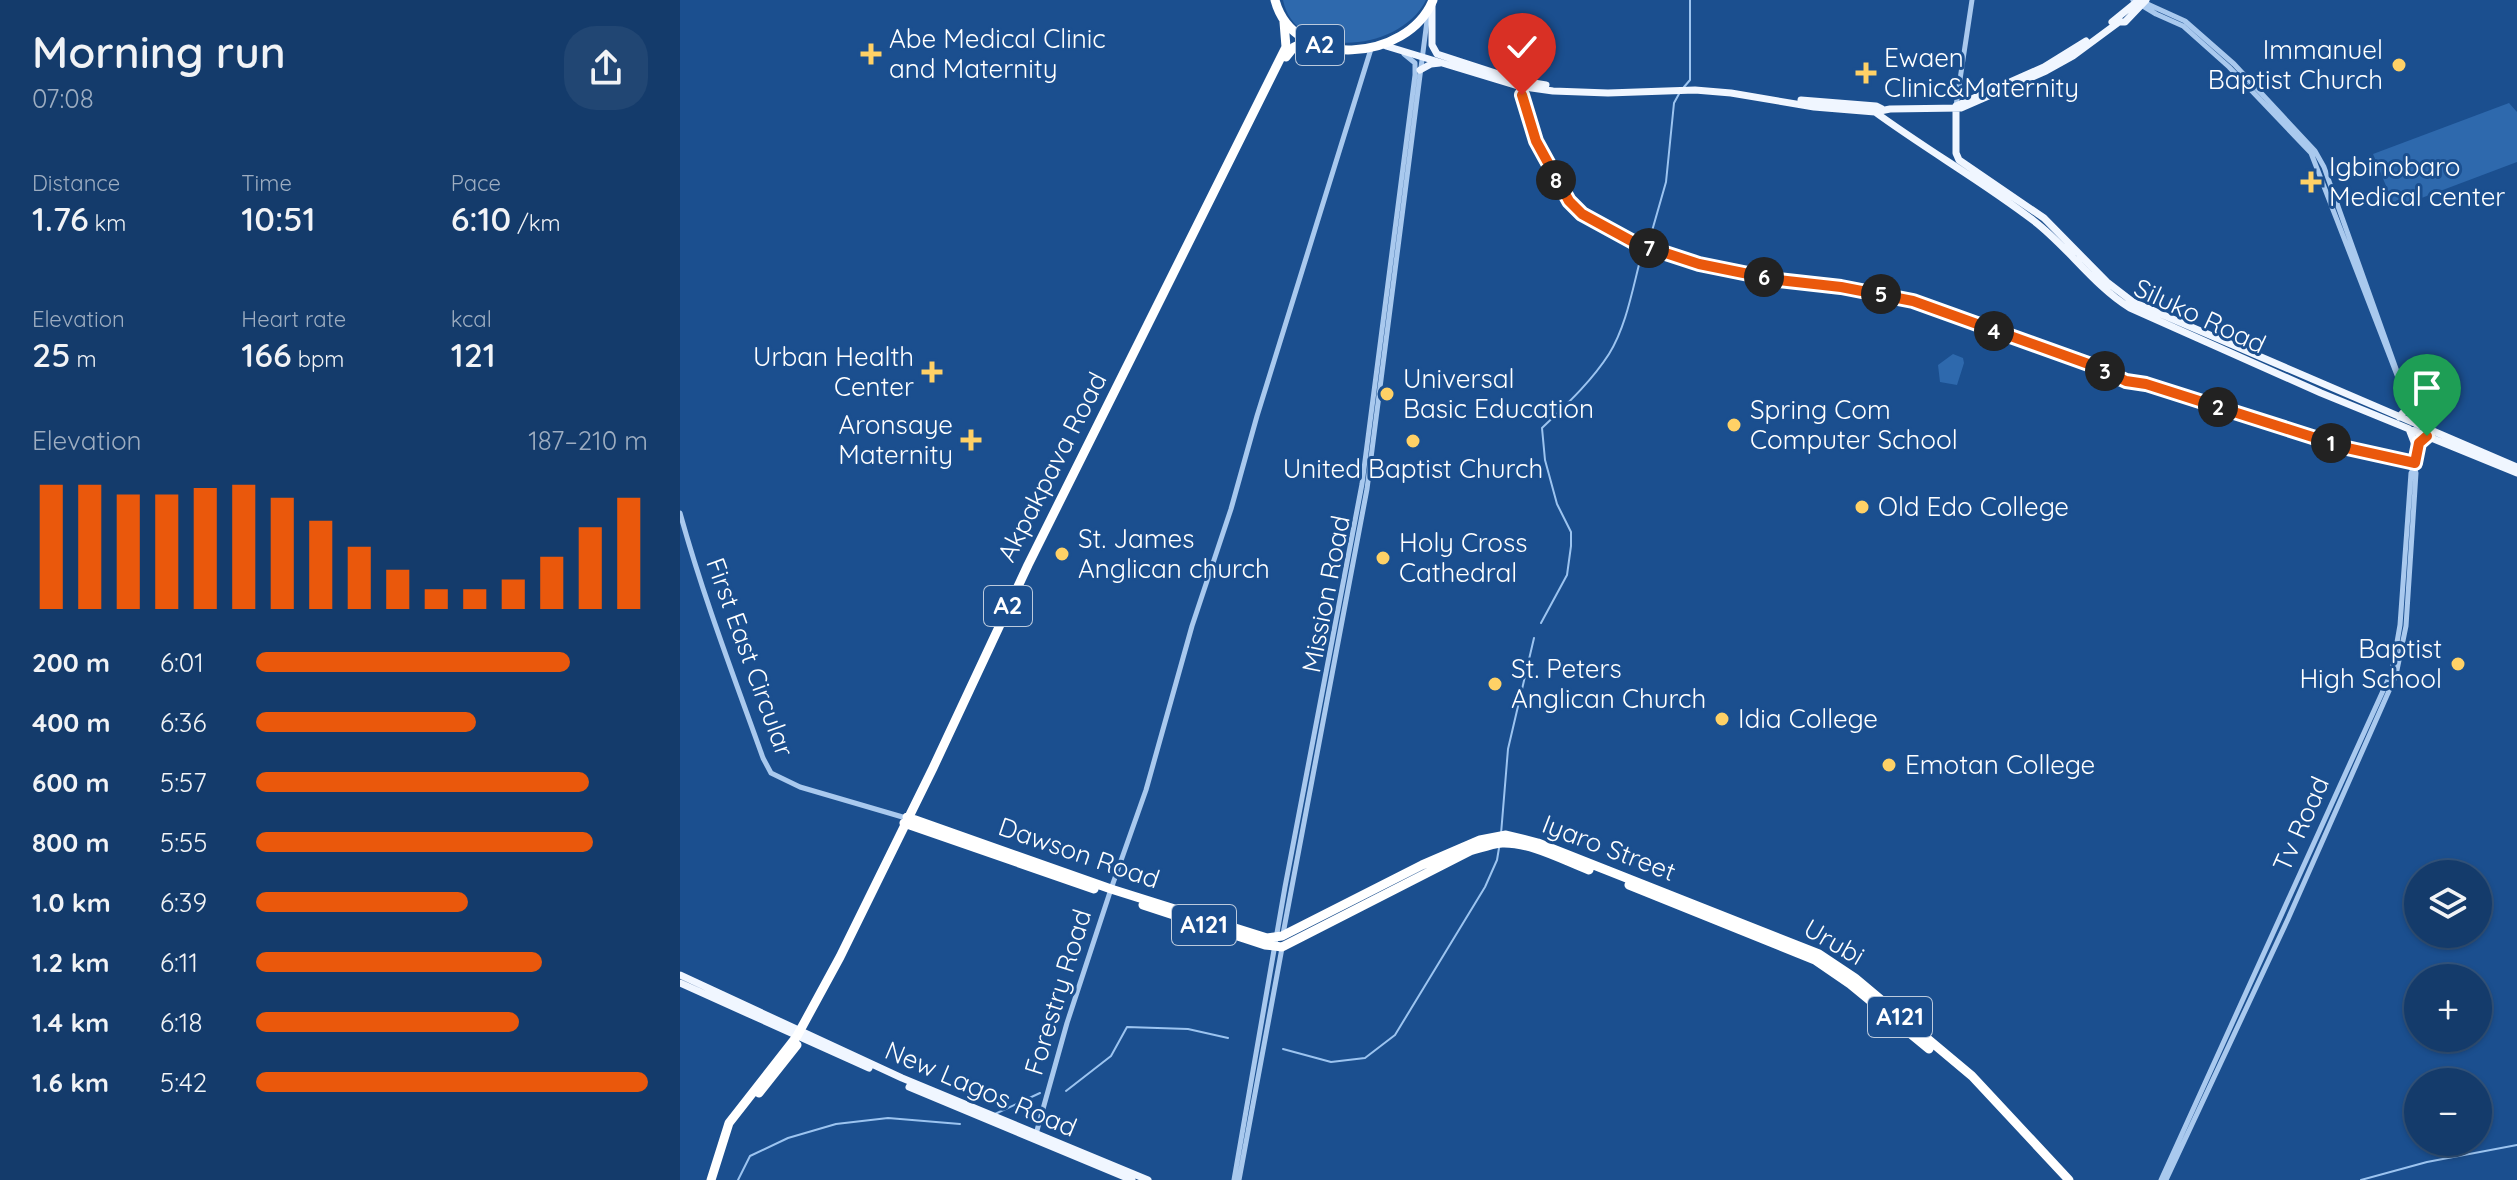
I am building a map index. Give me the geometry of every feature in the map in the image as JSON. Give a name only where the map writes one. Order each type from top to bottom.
[{"type":"highway","name":"A2","points":[[1275,0],[1284,22],[1296,34],[1320,46],[1343,50],[1388,46],[1410,32],[1428,12],[1432,0]]},
{"type":"highway","name":"Akpakpava Road","points":[[907,821],[1045,529],[1286,47],[1288,38],[1284,22]]},
{"type":"highway","name":"Akpakpava Road","points":[[714,1180],[729,1123],[801,1034],[1287,54],[1309,40]]},
{"type":"highway","name":"Dawson Road","points":[[907,821],[1110,891],[1279,942]]},
{"type":"highway","name":"Iyaro Street","points":[[1279,942],[1422,865],[1480,840],[1538,843],[1695,909]]},
{"type":"highway","name":"Urubi","points":[[1695,909],[1815,960],[1850,984],[1991,1102],[2062,1180]]},
{"type":"highway","name":"Urubi","points":[[1695,909],[1819,954],[1855,978],[1972,1076],[2069,1180]]},
{"type":"main road","points":[[1432,0],[1432,45],[1437,54],[1518,83]]},
{"type":"main road","points":[[1388,46],[1518,83],[1585,89],[1706,86],[1795,99],[1876,106],[1878,110],[1956,106],[2014,82],[2069,53],[2139,1]]},
{"type":"main road","points":[[1420,70],[1431,64],[1443,63]]},
{"type":"main road","name":"Siluko Road","points":[[1956,106],[1956,153],[1959,160],[2044,218],[2107,282],[2133,302],[2414,429]]},
{"type":"main road","points":[[1892,125],[1897,108]]},
{"type":"main road","name":"Siluko Road","points":[[1878,110],[1892,125],[1948,159],[2037,224],[2114,298],[2185,334],[2399,417],[2414,429]]},
{"type":"main road","points":[[2399,417],[2409,406]]},
{"type":"main road","points":[[2414,429],[2517,470]]},
{"type":"main road","points":[[2414,429],[2417,450]]},
{"type":"main road","points":[[2414,429],[2517,470]]},
{"type":"main road","points":[[2417,450],[2421,440],[2427,436]]},
{"type":"main road","points":[[680,975],[801,1034]]},
{"type":"main road","points":[[680,983],[801,1034]]},
{"type":"main road","name":"New Lagos Road","points":[[801,1034],[1148,1180]]},
{"type":"main road","name":"New Lagos Road","points":[[801,1034],[951,1106],[1132,1180]]},
{"type":"street","points":[[1956,106],[1972,0]]},
{"type":"street","points":[[2139,1],[2185,21],[2234,64],[2315,151],[2324,167],[2409,406],[2414,429]]},
{"type":"street","name":"Mission Road","points":[[1279,942],[1367,489],[1428,12]]},
{"type":"street","name":"Mission Road","points":[[1236,1180],[1362,484],[1375,397],[1415,75],[1412,58],[1388,46]]},
{"type":"street","name":"Forestry Road","points":[[1036,1135],[1067,1023],[1146,790],[1192,626],[1231,509],[1371,49]]},
{"type":"street","points":[[1518,83],[1536,141],[1560,188],[1582,214],[1621,235],[1683,260],[1778,280],[1841,287],[1913,301],[2094,366],[2126,381],[2146,384],[2347,448],[2415,465]]},
{"type":"street","name":"Tv Road","points":[[2163,1180],[2396,675],[2406,626],[2417,450]]},
{"type":"street","name":"First East Circular","points":[[680,513],[697,575],[771,773],[800,787],[907,821]]},
{"type":"shaded area","points":[[1283,0],[1426,0],[1413,18],[1394,31],[1349,43],[1327,41],[1307,33],[1292,20]]},
{"type":"shaded area","points":[[2509,103],[2517,112],[2517,162],[2395,208],[2373,154]]},
{"type":"shaded area","points":[[1953,354],[1963,358],[1964,363],[1957,385],[1940,382],[1938,365]]},
{"type":"waterway","points":[[1684,87],[1690,80],[1690,0]]},
{"type":"waterway","points":[[1650,238],[1666,182],[1674,103],[1680,92]]},
{"type":"waterway","points":[[1541,623],[1567,575],[1571,546],[1571,532],[1557,504],[1545,460],[1542,428],[1586,384],[1609,354],[1625,318],[1642,253]]},
{"type":"waterway","points":[[1501,834],[1508,749],[1534,638]]},
{"type":"waterway","points":[[1283,1049],[1331,1062],[1365,1058],[1395,1035],[1485,887],[1499,848]]},
{"type":"waterway","points":[[1066,1091],[1111,1056],[1127,1027],[1188,1029],[1228,1038]]},
{"type":"waterway","points":[[995,1114],[1040,1093]]},
{"type":"waterway","points":[[738,1180],[750,1156],[788,1138],[836,1124],[888,1118],[960,1124]]},
{"type":"waterway","points":[[2361,1180],[2427,1162],[2517,1145]]},
{"type":"place","name":"Abe Medical Clinic and Maternity","points":[[871,54]]},
{"type":"place","name":"Immanuel Baptist Church","points":[[2399,65]]},
{"type":"place","name":"Ewaen Clinic&Maternity","points":[[1866,73]]},
{"type":"place","name":"Igbinobaro Medical center","points":[[2311,182]]},
{"type":"place","name":"Urban Health Center","points":[[932,372]]},
{"type":"place","name":"Universal Basic Education","points":[[1387,394]]},
{"type":"place","name":"Spring Com Computer School","points":[[1734,425]]},
{"type":"place","name":"Aronsaye Maternity","points":[[971,440]]},
{"type":"place","name":"United Baptist Church","points":[[1413,441]]},
{"type":"place","name":"Old Edo College","points":[[1862,507]]},
{"type":"place","name":"St. James Anglican church","points":[[1062,554]]},
{"type":"place","name":"Holy Cross Cathedral","points":[[1383,558]]},
{"type":"place","name":"Baptist High School","points":[[2458,664]]},
{"type":"place","name":"St. Peters Anglican Church","points":[[1495,684]]},
{"type":"place","name":"Idia College","points":[[1722,719]]},
{"type":"place","name":"Emotan College","points":[[1889,765]]},
{"type":"route","points":[[1522,95],[1536,141],[1569,201],[1582,214],[1635,243],[1699,264],[1913,301],[2094,366],[2126,381],[2146,384],[2347,448],[2415,463],[2419,443],[2427,436]]}]
